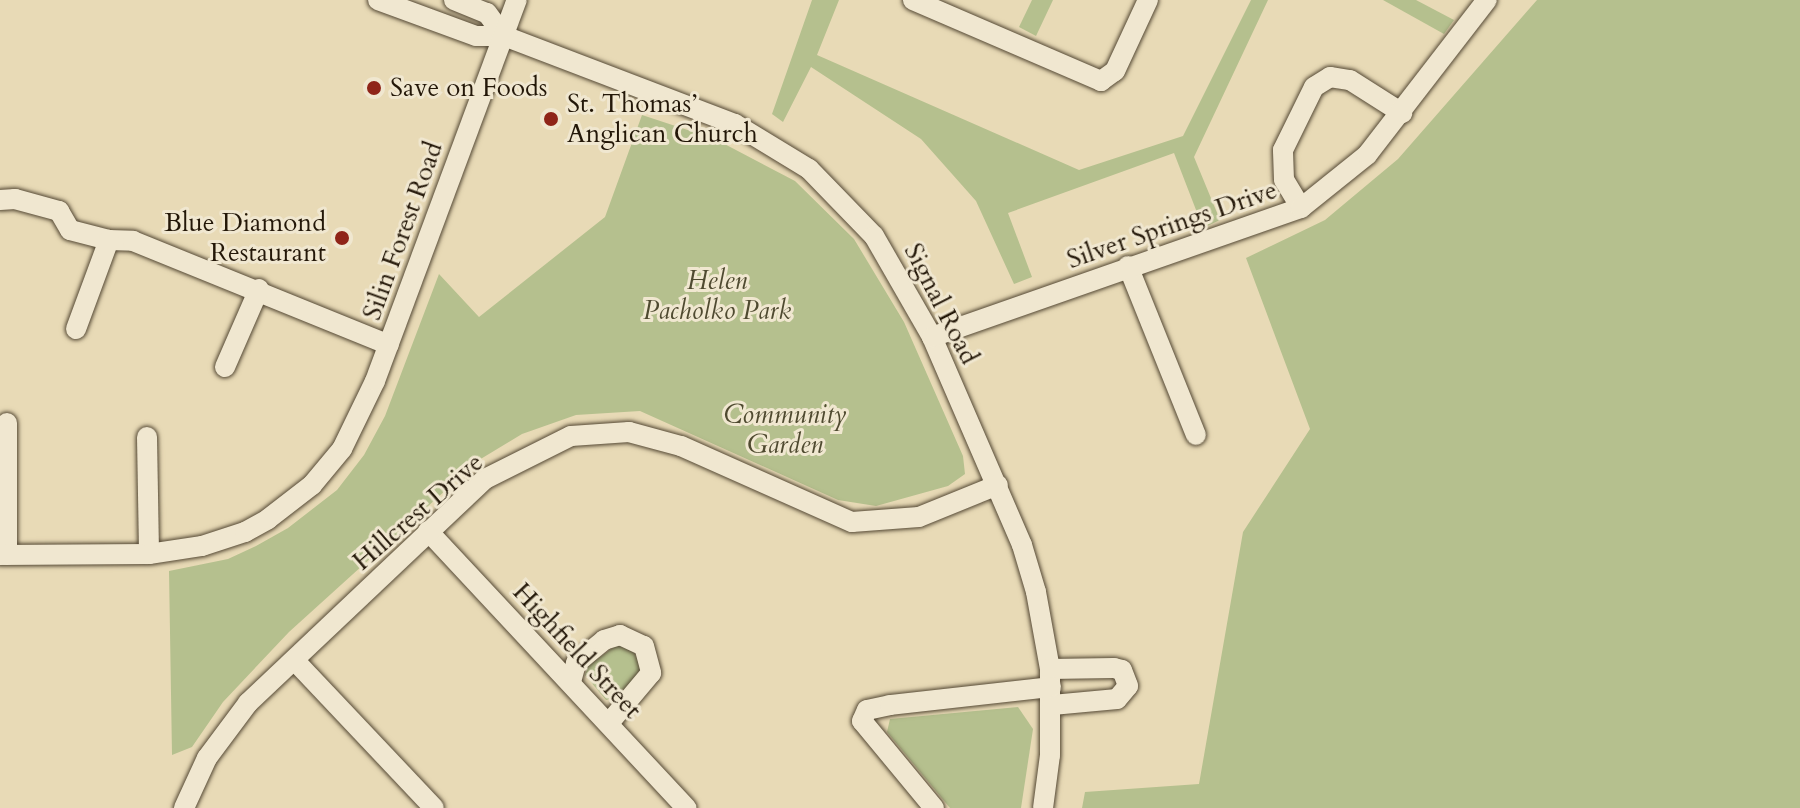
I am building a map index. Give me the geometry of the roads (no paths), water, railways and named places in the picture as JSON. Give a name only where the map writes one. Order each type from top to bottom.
[{"type":"street","name":"Signal Road","points":[[378,0],[476,36],[504,36],[735,124],[809,169],[874,236],[932,337],[998,485],[1022,545],[1036,592],[1051,687],[1050,755],[1043,808]]},
{"type":"street","name":"Signal Road","points":[[454,0],[487,13],[504,36]]},
{"type":"street","name":"Silin Forest Road","points":[[7,423],[4,555],[149,554],[202,546],[245,532],[268,519],[312,485],[342,449],[389,345],[517,0]]},
{"type":"street","points":[[913,0],[942,5],[1101,81],[1115,71],[1148,0]]},
{"type":"street","name":"Silver Springs Drive","points":[[932,337],[1301,208],[1367,155],[1487,0]]},
{"type":"street","points":[[1301,208],[1284,180],[1283,150],[1314,87],[1330,77],[1350,80],[1402,113]]},
{"type":"street","name":"Silin Forest Road","points":[[0,200],[15,199],[59,211],[70,230],[109,240],[133,241],[259,289],[389,345]]},
{"type":"street","points":[[76,329],[109,240]]},
{"type":"street","points":[[1128,266],[1196,435]]},
{"type":"street","points":[[225,367],[259,289]]},
{"type":"street","name":"Hillcrest Drive","points":[[184,808],[221,736],[248,703],[485,479],[571,436],[629,432],[681,446],[852,522],[919,517],[998,485]]},
{"type":"street","points":[[147,437],[149,554]]},
{"type":"street","name":"Highfield Street","points":[[428,531],[686,808]]},
{"type":"street","points":[[571,682],[576,663],[604,640],[620,635],[644,646],[651,673],[609,723]]},
{"type":"street","points":[[295,661],[414,800],[434,808]]},
{"type":"street","points":[[934,808],[862,721],[867,710],[1051,687]]},
{"type":"place","name":"Save on Foods","points":[[374,88]]},
{"type":"place","name":"St. Thomas’ Anglican Church","points":[[551,119]]},
{"type":"place","name":"Blue Diamond Restaurant","points":[[342,238]]},
{"type":"park label","name":"Helen Pacholko Park","points":[[717,296]]},
{"type":"park label","name":"Community Garden","points":[[785,430]]}]
